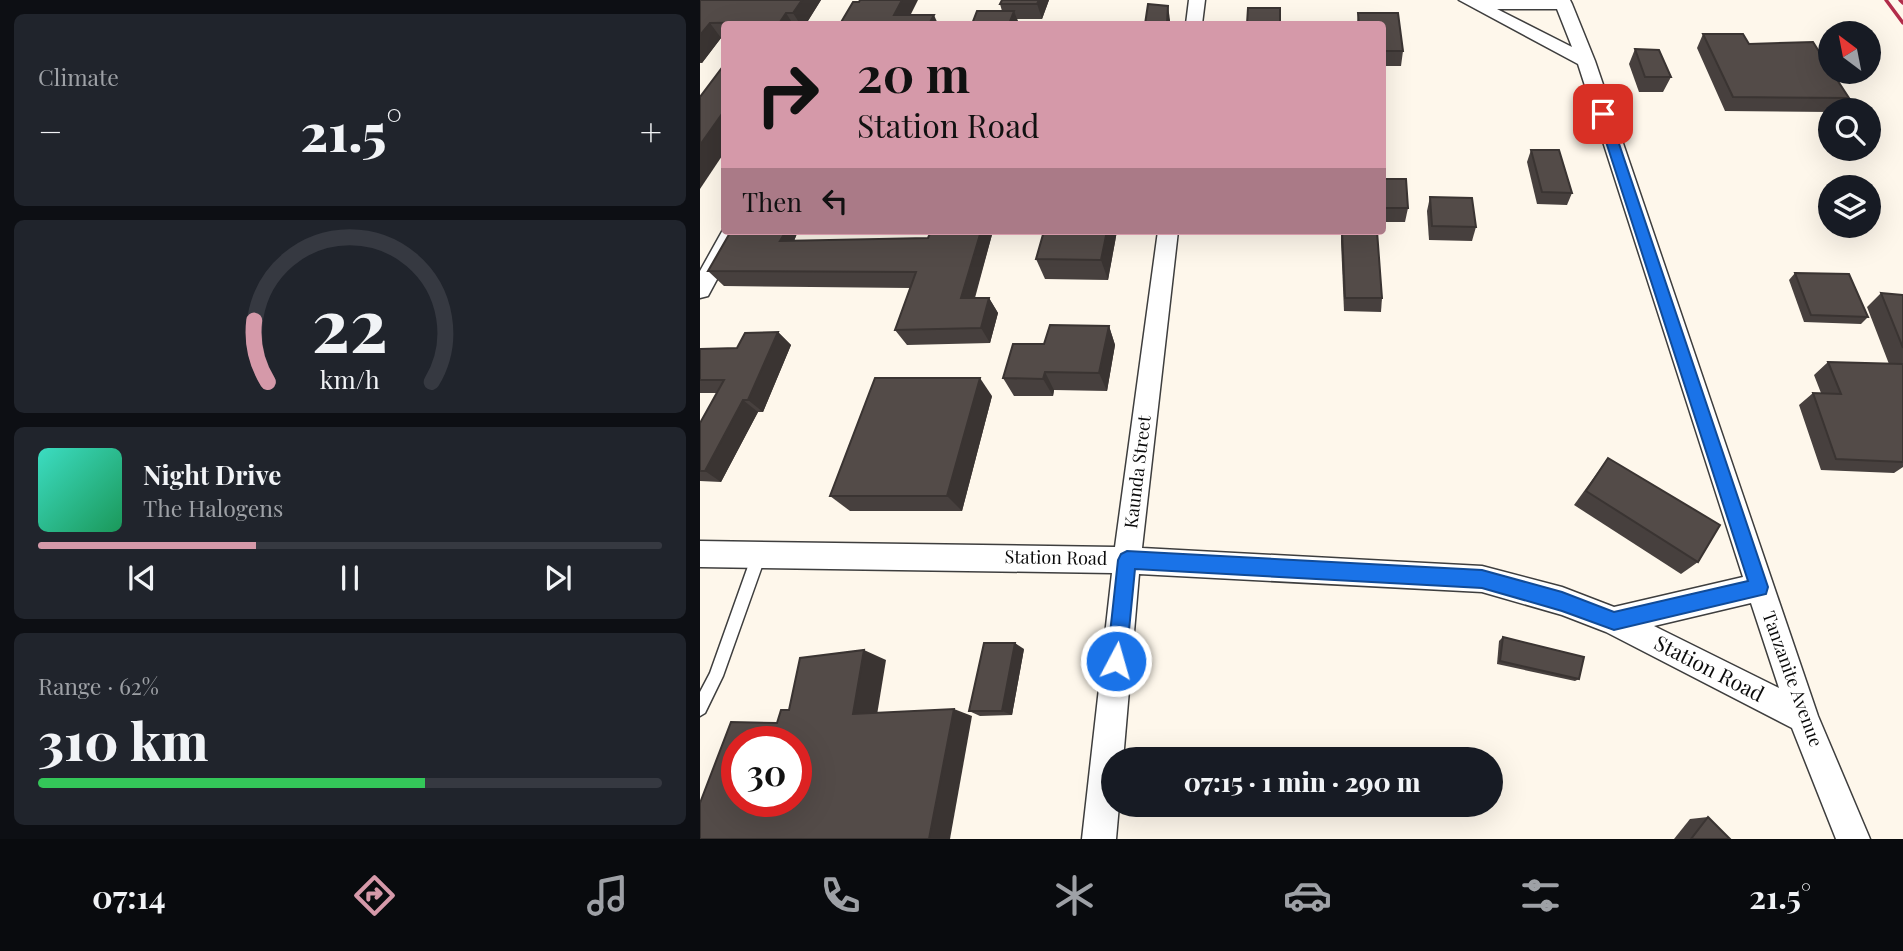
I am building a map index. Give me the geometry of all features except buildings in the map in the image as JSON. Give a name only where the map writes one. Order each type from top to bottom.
[{"type":"street","points":[[1194,21],[1197,0]]},
{"type":"street","points":[[1470,2],[1563,2]]},
{"type":"street","points":[[1470,2],[1586,61]]},
{"type":"street","name":"Tanzanite Avenue","points":[[1563,2],[1586,61],[1803,717],[1853,839]]},
{"type":"street","points":[[700,290],[731,235]]},
{"type":"street","name":"Kaunda Street","points":[[1099,839],[1127,560],[1168,235]]},
{"type":"street","name":"Station Road","points":[[700,554],[1127,560],[1482,579],[1562,601],[1614,621],[1803,717]]},
{"type":"street","name":"Station Road","points":[[1614,621],[1759,587]]},
{"type":"lane","points":[[700,708],[716,676],[759,555]]},
{"type":"railway","points":[[1886,0],[1903,23]]},
{"type":"railway","points":[[1900,0],[1903,3]]},
{"type":"route","points":[[1116,661],[1127,560],[1482,579],[1562,601],[1614,621],[1759,587],[1603,114]]}]
